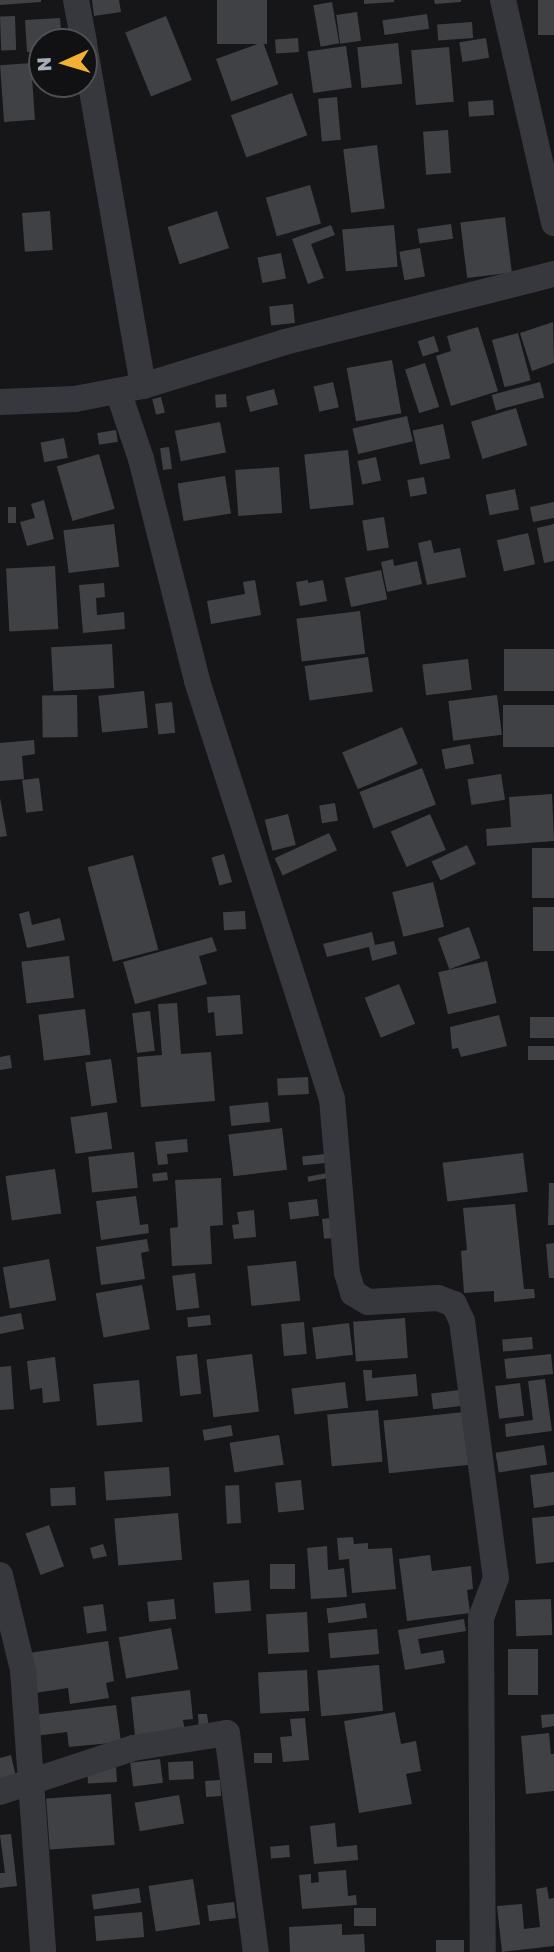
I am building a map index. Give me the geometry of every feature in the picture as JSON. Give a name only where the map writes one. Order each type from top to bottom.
[{"type":"street","points":[[76,0],[81,28]]},
{"type":"street","points":[[503,0],[554,223]]},
{"type":"street","points":[[91,98],[141,459],[197,681],[332,1099],[347,1273],[353,1293],[368,1302],[438,1298],[454,1304],[462,1321],[496,1578],[481,1618],[483,1952]]},
{"type":"street","points":[[0,402],[75,399],[131,388],[285,342],[554,274]]},
{"type":"street","points":[[0,1575],[23,1670],[43,1952]]},
{"type":"street","points":[[0,1792],[133,1748],[227,1733],[256,1952]]},
{"type":"building","points":[[0,0],[41,0],[41,2],[0,5]]},
{"type":"building","points":[[92,0],[119,0],[121,12],[94,16]]},
{"type":"building","points":[[217,0],[267,0],[267,44],[217,44]]},
{"type":"building","points":[[364,0],[394,0],[394,2],[364,4]]},
{"type":"building","points":[[434,0],[461,0],[461,2],[435,4]]},
{"type":"building","points":[[538,0],[554,0],[554,35],[538,35]]},
{"type":"building","points":[[332,2],[339,43],[321,47],[313,5]]},
{"type":"building","points":[[357,12],[361,41],[340,44],[336,15]]},
{"type":"building","points":[[427,14],[429,29],[385,35],[382,20]]},
{"type":"building","points":[[15,16],[16,50],[1,51],[0,17]]},
{"type":"building","points":[[166,16],[192,80],[151,96],[125,32]]},
{"type":"building","points":[[60,18],[61,28],[28,28],[27,52],[25,20]]},
{"type":"building","points":[[472,22],[473,38],[438,40],[437,24]]},
{"type":"building","points":[[298,38],[299,52],[276,54],[275,40]]},
{"type":"building","points":[[486,38],[489,58],[462,62],[459,42]]},
{"type":"building","points":[[263,42],[278,84],[231,101],[216,59]]},
{"type":"building","points":[[398,43],[402,84],[362,88],[357,47]]},
{"type":"building","points":[[346,46],[352,88],[313,93],[307,51]]},
{"type":"building","points":[[449,47],[454,102],[416,105],[411,50]]},
{"type":"building","points":[[28,63],[28,98],[33,98],[35,120],[4,122],[0,65]]},
{"type":"building","points":[[292,93],[307,135],[246,158],[231,115]]},
{"type":"building","points":[[337,97],[341,140],[322,141],[318,99]]},
{"type":"building","points":[[493,100],[494,115],[469,117],[468,102]]},
{"type":"building","points":[[448,130],[451,173],[426,175],[423,132]]},
{"type":"building","points":[[377,145],[385,209],[351,213],[343,149]]},
{"type":"building","points":[[310,185],[321,223],[277,236],[266,198]]},
{"type":"building","points":[[50,211],[53,250],[25,252],[22,213]]},
{"type":"building","points":[[217,211],[229,248],[180,264],[168,227]]},
{"type":"building","points":[[505,217],[512,273],[467,278],[460,222]]},
{"type":"building","points":[[451,224],[453,239],[419,244],[417,229]]},
{"type":"building","points":[[331,225],[335,235],[311,244],[324,278],[308,284],[292,239]]},
{"type":"building","points":[[394,225],[398,267],[346,271],[342,230]]},
{"type":"building","points":[[420,248],[425,277],[404,280],[399,252]]},
{"type":"building","points":[[281,253],[286,279],[262,283],[257,258]]},
{"type":"building","points":[[293,304],[295,323],[271,325],[269,307]]},
{"type":"building","points":[[553,322],[554,363],[532,371],[520,333]]},
{"type":"building","points":[[478,327],[498,391],[451,406],[436,356],[451,351],[447,336]]},
{"type":"building","points":[[518,333],[531,380],[505,387],[492,340]]},
{"type":"building","points":[[434,336],[439,351],[423,356],[418,341]]},
{"type":"building","points":[[392,360],[401,413],[356,421],[347,368]]},
{"type":"building","points":[[425,363],[439,407],[419,413],[405,369]]},
{"type":"building","points":[[333,382],[339,407],[319,412],[314,386]]},
{"type":"building","points":[[540,382],[544,397],[496,410],[492,395]]},
{"type":"building","points":[[274,389],[278,404],[250,412],[246,397]]},
{"type":"building","points":[[226,394],[227,407],[216,408],[215,395]]},
{"type":"building","points":[[161,397],[165,413],[156,415],[152,399]]},
{"type":"building","points":[[516,408],[527,445],[482,459],[471,422]]},
{"type":"building","points":[[407,416],[413,441],[358,454],[352,429]]},
{"type":"building","points":[[220,422],[226,452],[181,461],[175,431]]},
{"type":"building","points":[[443,424],[450,458],[420,465],[413,430]]},
{"type":"building","points":[[116,430],[118,442],[99,445],[97,433]]},
{"type":"building","points":[[64,438],[68,458],[44,462],[40,443]]},
{"type":"building","points":[[169,447],[172,469],[163,470],[160,448]]},
{"type":"building","points":[[348,450],[354,505],[310,509],[304,455]]},
{"type":"building","points":[[99,454],[115,509],[72,521],[57,466]]},
{"type":"building","points":[[376,457],[381,480],[362,484],[357,461]]},
{"type":"building","points":[[279,467],[282,513],[238,516],[235,470]]},
{"type":"building","points":[[225,476],[231,514],[184,521],[178,484]]},
{"type":"building","points":[[424,477],[427,494],[410,497],[407,480]]},
{"type":"building","points":[[515,489],[519,510],[490,515],[486,495]]},
{"type":"building","points":[[44,500],[54,539],[27,546],[20,522],[35,518],[31,504]]},
{"type":"building","points":[[554,502],[554,518],[533,522],[530,507]]},
{"type":"building","points":[[8,507],[16,507],[16,523],[8,523]]},
{"type":"building","points":[[384,517],[389,548],[367,551],[362,520]]},
{"type":"building","points":[[114,524],[119,567],[69,573],[63,530]]},
{"type":"building","points":[[554,524],[554,561],[544,563],[537,528]]},
{"type":"building","points":[[528,533],[535,564],[504,571],[497,540]]},
{"type":"building","points":[[431,540],[434,553],[460,548],[466,577],[427,585],[418,543]]},
{"type":"building","points":[[393,559],[394,566],[417,561],[422,584],[387,592],[381,562]]},
{"type":"building","points":[[55,566],[58,629],[9,631],[6,569]]},
{"type":"building","points":[[381,570],[387,599],[351,607],[345,578]]},
{"type":"building","points":[[255,580],[261,615],[211,624],[207,601],[245,594],[243,582]]},
{"type":"building","points":[[308,580],[308,583],[323,580],[327,601],[300,606],[296,582]]},
{"type":"building","points":[[104,583],[105,597],[96,598],[97,615],[124,612],[125,629],[83,633],[79,585]]},
{"type":"building","points":[[360,611],[365,654],[302,661],[296,619]]},
{"type":"building","points":[[112,644],[114,688],[53,691],[51,647]]},
{"type":"building","points":[[504,649],[554,649],[554,691],[504,691]]},
{"type":"building","points":[[368,657],[373,692],[309,701],[305,666]]},
{"type":"building","points":[[468,659],[472,690],[426,695],[422,665]]},
{"type":"building","points":[[144,691],[148,728],[102,733],[98,696]]},
{"type":"building","points":[[77,695],[78,737],[43,738],[42,696]]},
{"type":"building","points":[[497,695],[502,735],[453,741],[448,701]]},
{"type":"building","points":[[172,702],[175,733],[158,735],[155,704]]},
{"type":"building","points":[[503,705],[554,705],[554,747],[503,747]]},
{"type":"building","points":[[402,727],[418,764],[358,789],[342,752]]},
{"type":"building","points":[[34,740],[35,754],[22,756],[24,779],[0,781],[0,743]]},
{"type":"building","points":[[470,744],[474,764],[445,769],[442,750]]},
{"type":"building","points":[[422,768],[436,804],[373,828],[359,792]]},
{"type":"building","points":[[501,774],[505,800],[471,805],[467,779]]},
{"type":"building","points":[[39,778],[43,811],[26,813],[22,780]]},
{"type":"building","points":[[552,794],[554,841],[487,846],[486,829],[511,827],[509,797]]},
{"type":"building","points":[[0,798],[7,836],[0,837]]},
{"type":"building","points":[[335,803],[338,821],[322,823],[319,806]]},
{"type":"building","points":[[288,814],[296,845],[272,851],[265,820]]},
{"type":"building","points":[[430,814],[446,850],[407,867],[391,831]]},
{"type":"building","points":[[329,833],[337,850],[283,876],[275,858]]},
{"type":"building","points":[[467,845],[476,864],[441,881],[432,861]]},
{"type":"building","points":[[532,848],[554,848],[554,898],[532,898]]},
{"type":"building","points":[[224,854],[232,882],[219,885],[212,858]]},
{"type":"building","points":[[133,855],[158,950],[113,962],[88,867]]},
{"type":"building","points":[[433,882],[444,927],[403,937],[392,892]]},
{"type":"building","points":[[533,907],[554,907],[554,951],[533,951]]},
{"type":"building","points":[[29,911],[32,925],[60,918],[65,940],[27,948],[19,914]]},
{"type":"building","points":[[245,911],[246,929],[224,930],[223,912]]},
{"type":"building","points":[[469,927],[480,958],[449,969],[438,938]]},
{"type":"building","points":[[372,932],[375,945],[394,941],[397,954],[372,961],[369,947],[327,957],[323,944]]},
{"type":"building","points":[[212,937],[217,951],[199,956],[207,984],[135,1004],[123,962]]},
{"type":"building","points":[[69,956],[74,998],[26,1004],[21,962]]},
{"type":"building","points":[[487,961],[497,1003],[448,1014],[438,972]]},
{"type":"building","points":[[399,984],[415,1024],[381,1038],[365,998]]},
{"type":"building","points":[[240,995],[243,1034],[216,1036],[214,1012],[208,1013],[207,997]]},
{"type":"building","points":[[177,1003],[181,1054],[211,1052],[215,1101],[141,1107],[137,1057],[162,1055],[158,1004]]},
{"type":"building","points":[[85,1009],[91,1055],[44,1060],[38,1015]]},
{"type":"building","points":[[150,1011],[155,1051],[137,1053],[132,1013]]},
{"type":"building","points":[[499,1015],[507,1046],[461,1057],[458,1048],[452,1049],[450,1027]]},
{"type":"building","points":[[530,1017],[554,1017],[554,1038],[530,1038]]},
{"type":"building","points":[[528,1046],[554,1046],[554,1060],[528,1060]]},
{"type":"building","points":[[10,1055],[12,1068],[0,1070],[0,1057]]},
{"type":"building","points":[[111,1059],[117,1103],[91,1106],[85,1063]]},
{"type":"building","points":[[308,1077],[309,1094],[278,1096],[277,1079]]},
{"type":"building","points":[[268,1102],[270,1122],[231,1126],[229,1106]]},
{"type":"building","points":[[107,1112],[112,1149],[76,1154],[70,1117]]},
{"type":"building","points":[[282,1128],[287,1170],[234,1176],[228,1135]]},
{"type":"building","points":[[187,1139],[188,1152],[167,1154],[168,1164],[158,1165],[155,1142]]},
{"type":"building","points":[[134,1152],[138,1188],[92,1193],[88,1157]]},
{"type":"building","points":[[523,1153],[528,1192],[447,1202],[443,1163]]},
{"type":"building","points":[[325,1154],[326,1163],[303,1165],[302,1156]]},
{"type":"building","points":[[55,1169],[61,1214],[12,1221],[5,1176]]},
{"type":"building","points":[[167,1172],[168,1180],[153,1182],[152,1174]]},
{"type":"building","points":[[327,1173],[328,1178],[308,1182],[307,1177]]},
{"type":"building","points":[[221,1178],[223,1225],[210,1226],[212,1264],[172,1266],[170,1228],[178,1227],[175,1180]]},
{"type":"building","points":[[549,1183],[554,1183],[554,1225],[548,1225]]},
{"type":"building","points":[[136,1196],[140,1225],[148,1224],[149,1233],[101,1240],[96,1201]]},
{"type":"building","points":[[317,1199],[319,1216],[290,1219],[288,1203]]},
{"type":"building","points":[[515,1204],[524,1289],[534,1289],[535,1298],[494,1302],[494,1291],[464,1293],[461,1251],[467,1250],[463,1208]]},
{"type":"building","points":[[254,1210],[256,1237],[234,1239],[232,1225],[239,1224],[237,1212]]},
{"type":"building","points":[[331,1218],[333,1238],[324,1239],[322,1219]]},
{"type":"building","points":[[147,1239],[149,1251],[141,1253],[145,1279],[101,1285],[96,1247]]},
{"type":"building","points":[[554,1243],[554,1278],[549,1278],[546,1244]]},
{"type":"building","points":[[49,1259],[56,1300],[10,1309],[3,1267]]},
{"type":"building","points":[[296,1261],[300,1301],[251,1306],[247,1266]]},
{"type":"building","points":[[195,1273],[199,1308],[176,1311],[172,1276]]},
{"type":"building","points":[[142,1285],[150,1329],[104,1337],[96,1293]]},
{"type":"building","points":[[21,1313],[24,1329],[0,1334],[0,1317]]},
{"type":"building","points":[[210,1315],[211,1325],[188,1327],[187,1317]]},
{"type":"building","points":[[405,1318],[408,1358],[356,1362],[353,1322]]},
{"type":"building","points":[[304,1322],[307,1354],[284,1356],[281,1324]]},
{"type":"building","points":[[349,1323],[353,1355],[316,1359],[312,1328]]},
{"type":"building","points":[[532,1337],[533,1349],[503,1352],[502,1340]]},
{"type":"building","points":[[197,1354],[201,1394],[180,1396],[176,1356]]},
{"type":"building","points":[[252,1354],[259,1412],[213,1417],[206,1360]]},
{"type":"building","points":[[551,1354],[553,1374],[506,1379],[504,1359]]},
{"type":"building","points":[[55,1357],[60,1401],[43,1403],[42,1388],[30,1390],[27,1361]]},
{"type":"building","points":[[11,1366],[14,1409],[0,1410],[0,1367]]},
{"type":"building","points":[[363,1370],[372,1370],[372,1378],[416,1374],[418,1396],[366,1401]]},
{"type":"building","points":[[545,1379],[552,1431],[506,1437],[505,1424],[533,1420],[528,1381]]},
{"type":"building","points":[[139,1380],[143,1422],[97,1426],[93,1384]]},
{"type":"building","points":[[345,1382],[348,1408],[295,1414],[291,1389]]},
{"type":"building","points":[[520,1383],[524,1416],[499,1419],[495,1386]]},
{"type":"building","points":[[459,1390],[461,1406],[433,1409],[431,1393]]},
{"type":"building","points":[[378,1410],[383,1462],[332,1466],[327,1414]]},
{"type":"building","points":[[464,1412],[470,1465],[389,1473],[383,1420]]},
{"type":"building","points":[[231,1425],[233,1436],[204,1441],[202,1430]]},
{"type":"building","points":[[279,1435],[284,1465],[234,1472],[230,1443]]},
{"type":"building","points":[[544,1445],[547,1465],[499,1472],[496,1453]]},
{"type":"building","points":[[169,1467],[171,1496],[106,1500],[104,1472]]},
{"type":"building","points":[[554,1472],[554,1505],[534,1508],[530,1475]]},
{"type":"building","points":[[301,1480],[304,1510],[278,1513],[275,1483]]},
{"type":"building","points":[[239,1485],[241,1523],[227,1524],[225,1486]]},
{"type":"building","points":[[75,1487],[76,1505],[51,1506],[50,1488]]},
{"type":"building","points":[[178,1513],[182,1560],[118,1565],[114,1519]]},
{"type":"building","points":[[554,1516],[554,1562],[536,1564],[532,1518]]},
{"type":"building","points":[[49,1525],[64,1566],[41,1575],[26,1534]]},
{"type":"building","points":[[353,1537],[354,1544],[368,1543],[368,1549],[392,1548],[396,1589],[352,1593],[349,1559],[339,1560],[337,1538]]},
{"type":"building","points":[[103,1544],[107,1556],[93,1559],[90,1548]]},
{"type":"building","points":[[327,1546],[328,1570],[344,1568],[347,1597],[311,1599],[307,1548]]},
{"type":"building","points":[[430,1555],[432,1571],[471,1566],[473,1589],[467,1590],[470,1613],[407,1621],[399,1559]]},
{"type":"building","points":[[270,1564],[295,1564],[295,1589],[270,1589]]},
{"type":"building","points":[[249,1580],[251,1611],[215,1613],[213,1583]]},
{"type":"building","points":[[174,1599],[176,1619],[149,1622],[147,1602]]},
{"type":"building","points":[[551,1599],[552,1635],[516,1636],[515,1600]]},
{"type":"building","points":[[365,1603],[367,1618],[328,1623],[326,1608]]},
{"type":"building","points":[[103,1604],[107,1631],[87,1634],[83,1607]]},
{"type":"building","points":[[307,1612],[309,1652],[268,1654],[266,1614]]},
{"type":"building","points":[[464,1619],[466,1631],[418,1639],[421,1654],[443,1650],[445,1663],[405,1670],[398,1630]]},
{"type":"building","points":[[171,1628],[178,1669],[126,1679],[119,1637]]},
{"type":"building","points":[[377,1629],[379,1654],[330,1658],[328,1633]]},
{"type":"building","points":[[108,1641],[114,1681],[106,1683],[109,1698],[70,1704],[68,1688],[35,1693],[29,1653]]},
{"type":"building","points":[[508,1649],[538,1649],[538,1695],[508,1695]]},
{"type":"building","points":[[379,1665],[383,1711],[321,1716],[317,1670]]},
{"type":"building","points":[[307,1670],[309,1711],[260,1714],[258,1673]]},
{"type":"building","points":[[190,1690],[193,1719],[183,1720],[185,1731],[135,1736],[131,1697]]},
{"type":"building","points":[[116,1705],[121,1742],[69,1747],[67,1732],[35,1736],[33,1715]]},
{"type":"building","points":[[395,1712],[401,1744],[416,1741],[421,1771],[406,1774],[412,1804],[359,1813],[344,1721]]},
{"type":"building","points":[[198,1714],[207,1714],[209,1729],[199,1730]]},
{"type":"building","points":[[554,1714],[554,1726],[542,1728],[541,1715]]},
{"type":"building","points":[[305,1718],[309,1760],[283,1762],[280,1737],[292,1736],[290,1719]]},
{"type":"building","points":[[549,1733],[551,1754],[554,1754],[554,1791],[526,1794],[521,1736]]},
{"type":"building","points":[[254,1753],[272,1753],[272,1763],[254,1763]]},
{"type":"building","points":[[11,1755],[16,1777],[0,1781],[0,1758]]},
{"type":"building","points":[[160,1759],[163,1783],[133,1786],[130,1763]]},
{"type":"building","points":[[193,1761],[194,1779],[169,1780],[168,1762]]},
{"type":"building","points":[[116,1765],[117,1782],[88,1783],[87,1767]]},
{"type":"building","points":[[220,1780],[221,1796],[206,1797],[205,1781]]},
{"type":"building","points":[[111,1794],[115,1845],[50,1849],[46,1799]]},
{"type":"building","points":[[179,1795],[184,1824],[140,1831],[135,1803]]},
{"type":"building","points":[[335,1823],[337,1847],[357,1845],[358,1860],[314,1864],[310,1826]]},
{"type":"building","points":[[11,1834],[17,1886],[0,1888],[0,1873],[5,1873],[0,1835]]},
{"type":"building","points":[[289,1845],[290,1857],[271,1859],[270,1847]]},
{"type":"building","points":[[346,1870],[348,1896],[356,1895],[357,1905],[302,1909],[299,1875],[311,1874],[311,1883],[319,1882],[318,1872]]},
{"type":"building","points":[[193,1879],[200,1924],[156,1931],[149,1886]]},
{"type":"building","points":[[547,1887],[549,1899],[554,1898],[554,1946],[502,1952],[497,1906],[522,1904],[524,1929],[540,1927],[536,1889]]},
{"type":"building","points":[[139,1888],[141,1903],[94,1910],[91,1895]]},
{"type":"building","points":[[234,1902],[236,1918],[209,1921],[207,1905]]},
{"type":"building","points":[[354,1908],[376,1908],[376,1926],[354,1926]]},
{"type":"building","points":[[142,1912],[144,1937],[96,1941],[94,1916]]},
{"type":"building","points":[[342,1924],[342,1935],[364,1934],[365,1952],[290,1952],[289,1927]]},
{"type":"building","points":[[436,1940],[464,1940],[464,1952],[436,1952]]}]
